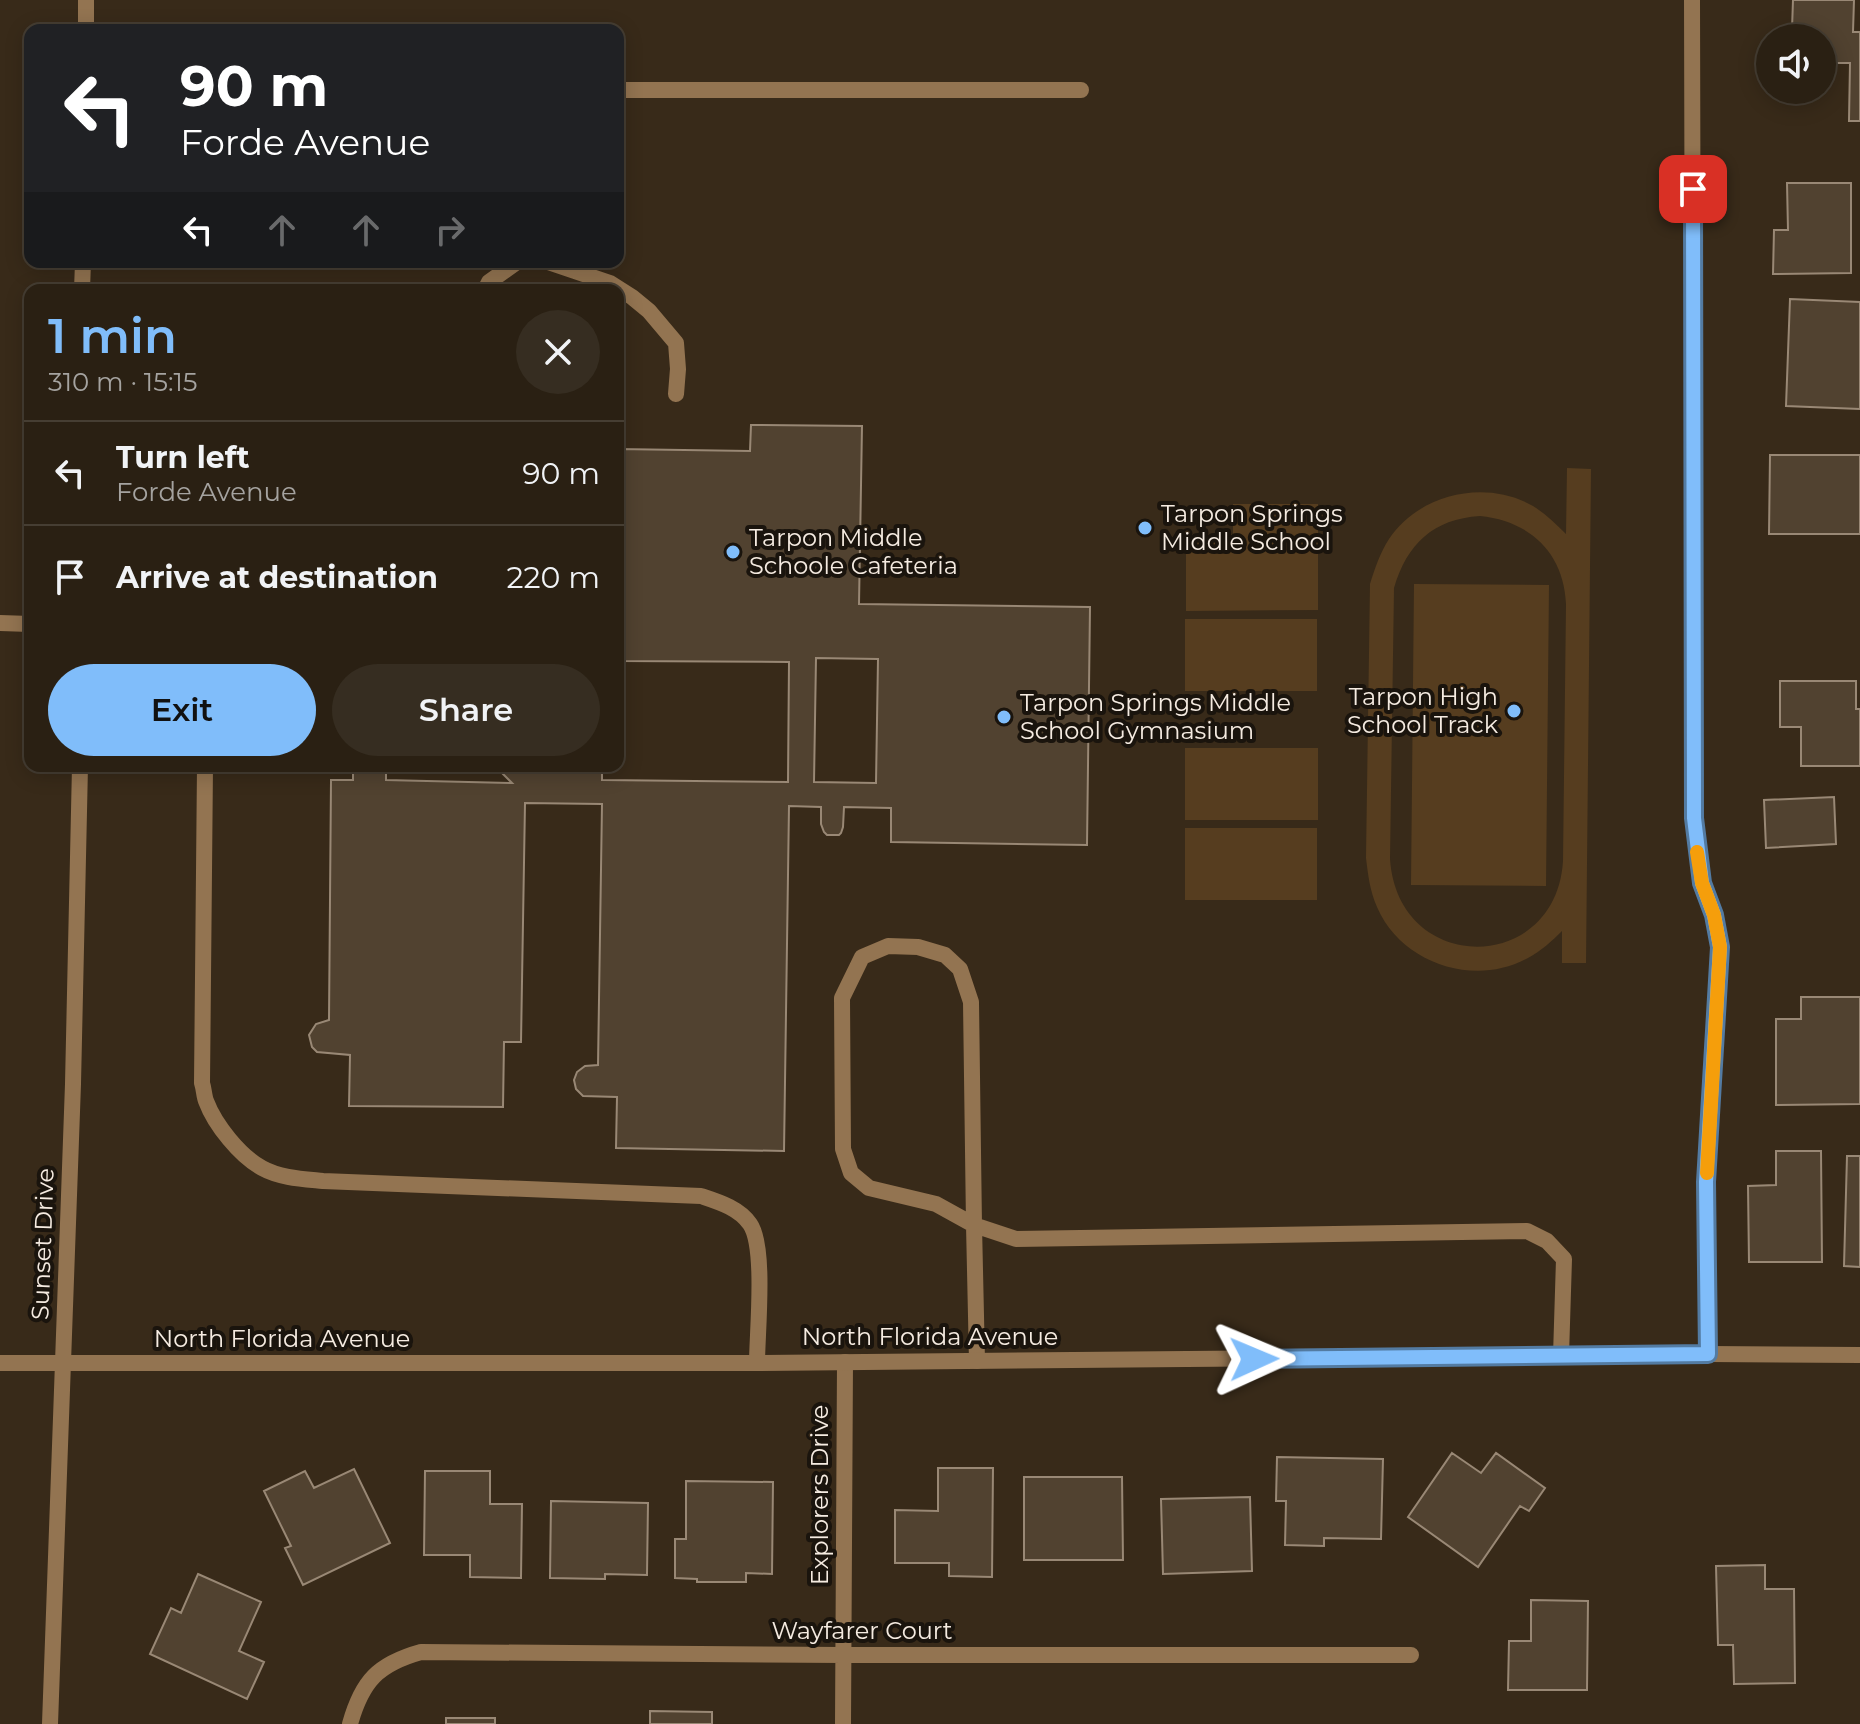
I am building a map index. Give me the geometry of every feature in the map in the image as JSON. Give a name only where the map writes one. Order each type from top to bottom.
[{"type":"street","points":[[86,0],[86,24]]},
{"type":"street","points":[[1692,0],[1694,818],[1702,883],[1714,915],[1720,947],[1706,1182],[1708,1354]]},
{"type":"street","points":[[624,90],[1081,90]]},
{"type":"street","points":[[488,284],[509,268]]},
{"type":"street","points":[[566,268],[612,284]]},
{"type":"street","points":[[624,292],[649,311],[676,343],[676,394]]},
{"type":"street","points":[[0,623],[24,624]]},
{"type":"street","name":"Sunset Drive","points":[[50,1724],[64,1364],[80,772]]},
{"type":"street","points":[[205,772],[202,1083],[206,1101],[228,1138],[263,1169],[291,1178],[701,1196],[722,1203],[738,1212],[751,1225],[757,1241],[757,1363]]},
{"type":"street","points":[[977,1361],[974,1225],[971,1002],[960,969],[945,955],[918,947],[888,946],[862,957],[842,998],[843,1149],[851,1173],[869,1188],[936,1204],[974,1225],[1016,1239],[1527,1231],[1547,1241],[1564,1259],[1561,1356]]},
{"type":"street","name":"North Florida Avenue","points":[[0,1363],[757,1363],[1860,1355]]},
{"type":"street","name":"Explorers Drive","points":[[843,1724],[845,1362]]},
{"type":"street","name":"Wayfarer Court","points":[[350,1723],[368,1681],[382,1667],[421,1652],[1411,1655]]},
{"type":"shaded area","points":[[1567,468],[1591,469],[1586,963],[1562,963],[1562,931],[1533,955],[1507,967],[1485,971],[1441,965],[1403,943],[1388,926],[1377,907],[1370,883],[1366,858],[1370,584],[1383,550],[1402,523],[1436,501],[1455,495],[1495,493],[1515,498],[1538,509],[1566,534]],"holes":[[[1480,516],[1498,519],[1529,533],[1541,543],[1559,569],[1564,586],[1563,861],[1554,898],[1534,925],[1507,941],[1477,947],[1446,941],[1419,925],[1399,897],[1390,859],[1394,588],[1406,559],[1436,528],[1463,518]]]},
{"type":"shaded area","points":[[1233,504],[1318,504],[1318,610],[1186,611],[1186,534],[1233,534]]},
{"type":"shaded area","points":[[1414,584],[1549,585],[1546,886],[1411,885]]},
{"type":"shaded area","points":[[1185,619],[1317,619],[1317,691],[1185,691]]},
{"type":"shaded area","points":[[1185,748],[1318,748],[1318,820],[1185,820]]},
{"type":"shaded area","points":[[1185,828],[1317,828],[1317,900],[1185,900]]},
{"type":"building","points":[[1793,0],[1854,0],[1853,32],[1860,32],[1860,121],[1849,121],[1850,63],[1836,63],[1836,24],[1792,24]]},
{"type":"building","points":[[1787,183],[1851,183],[1851,273],[1773,274],[1774,230],[1788,230]]},
{"type":"building","points":[[1790,299],[1860,302],[1860,409],[1786,406]]},
{"type":"building","points":[[751,425],[862,426],[859,604],[1090,607],[1087,845],[891,842],[891,808],[844,807],[841,833],[827,835],[821,824],[821,807],[789,806],[784,1151],[616,1148],[617,1097],[583,1096],[576,1089],[574,1080],[577,1072],[585,1066],[598,1065],[602,804],[525,803],[521,1042],[504,1042],[503,1107],[349,1106],[350,1055],[317,1052],[309,1035],[316,1024],[329,1020],[331,780],[353,780],[353,772],[386,772],[386,780],[512,783],[501,772],[602,772],[602,780],[788,782],[789,662],[624,661],[624,449],[750,451]],"holes":[[[816,658],[878,659],[876,783],[814,782]]]},
{"type":"building","points":[[1770,455],[1860,455],[1860,534],[1769,534]]},
{"type":"building","points":[[1780,681],[1856,681],[1856,709],[1860,709],[1860,766],[1801,766],[1801,727],[1780,727]]},
{"type":"building","points":[[1834,797],[1836,844],[1766,848],[1764,800]]},
{"type":"building","points":[[1801,997],[1860,997],[1860,1104],[1776,1105],[1776,1019],[1801,1019]]},
{"type":"building","points":[[1776,1151],[1821,1151],[1822,1262],[1749,1262],[1748,1186],[1776,1185]]},
{"type":"building","points":[[1847,1156],[1860,1156],[1860,1267],[1844,1266]]},
{"type":"building","points":[[1452,1453],[1481,1473],[1496,1453],[1545,1488],[1529,1511],[1520,1506],[1478,1567],[1408,1517]]},
{"type":"building","points":[[1277,1457],[1383,1459],[1381,1539],[1324,1538],[1324,1546],[1285,1545],[1286,1501],[1276,1501]]},
{"type":"building","points":[[938,1468],[993,1468],[992,1577],[949,1576],[949,1563],[895,1563],[895,1510],[938,1511]]},
{"type":"building","points":[[354,1469],[390,1543],[303,1585],[285,1548],[291,1546],[264,1491],[305,1471],[314,1488]]},
{"type":"building","points":[[425,1471],[490,1471],[490,1504],[522,1504],[521,1578],[470,1577],[470,1555],[424,1555]]},
{"type":"building","points":[[1024,1477],[1122,1477],[1123,1560],[1024,1560]]},
{"type":"building","points":[[686,1481],[773,1482],[772,1574],[746,1573],[746,1582],[697,1582],[697,1579],[675,1578],[675,1539],[686,1539]]},
{"type":"building","points":[[1250,1497],[1252,1571],[1163,1574],[1161,1499]]},
{"type":"building","points":[[551,1501],[648,1503],[647,1575],[605,1574],[605,1579],[550,1578]]},
{"type":"building","points":[[1765,1565],[1765,1589],[1794,1589],[1795,1683],[1734,1684],[1733,1645],[1718,1645],[1716,1566]]},
{"type":"building","points":[[198,1574],[261,1602],[239,1651],[264,1662],[247,1699],[150,1654],[171,1608],[181,1613]]},
{"type":"building","points":[[1531,1600],[1588,1601],[1587,1690],[1508,1690],[1509,1641],[1531,1641]]},
{"type":"building","points":[[650,1711],[712,1712],[712,1724],[650,1724]]},
{"type":"building","points":[[446,1718],[495,1718],[495,1724],[446,1724]]},
{"type":"slow traffic","points":[[1697,852],[1702,883],[1714,915],[1720,947],[1707,1173]]},
{"type":"place","name":"Tarpon Springs Middle School","points":[[1145,528]]},
{"type":"place","name":"Tarpon Middle Schoole Cafeteria","points":[[733,552]]},
{"type":"place","name":"Tarpon High School Track","points":[[1514,711]]},
{"type":"place","name":"Tarpon Springs Middle School Gymnasium","points":[[1004,717]]},
{"type":"route","points":[[1254,1359],[1708,1354],[1706,1182],[1720,947],[1714,915],[1702,883],[1694,818],[1693,189]]}]
